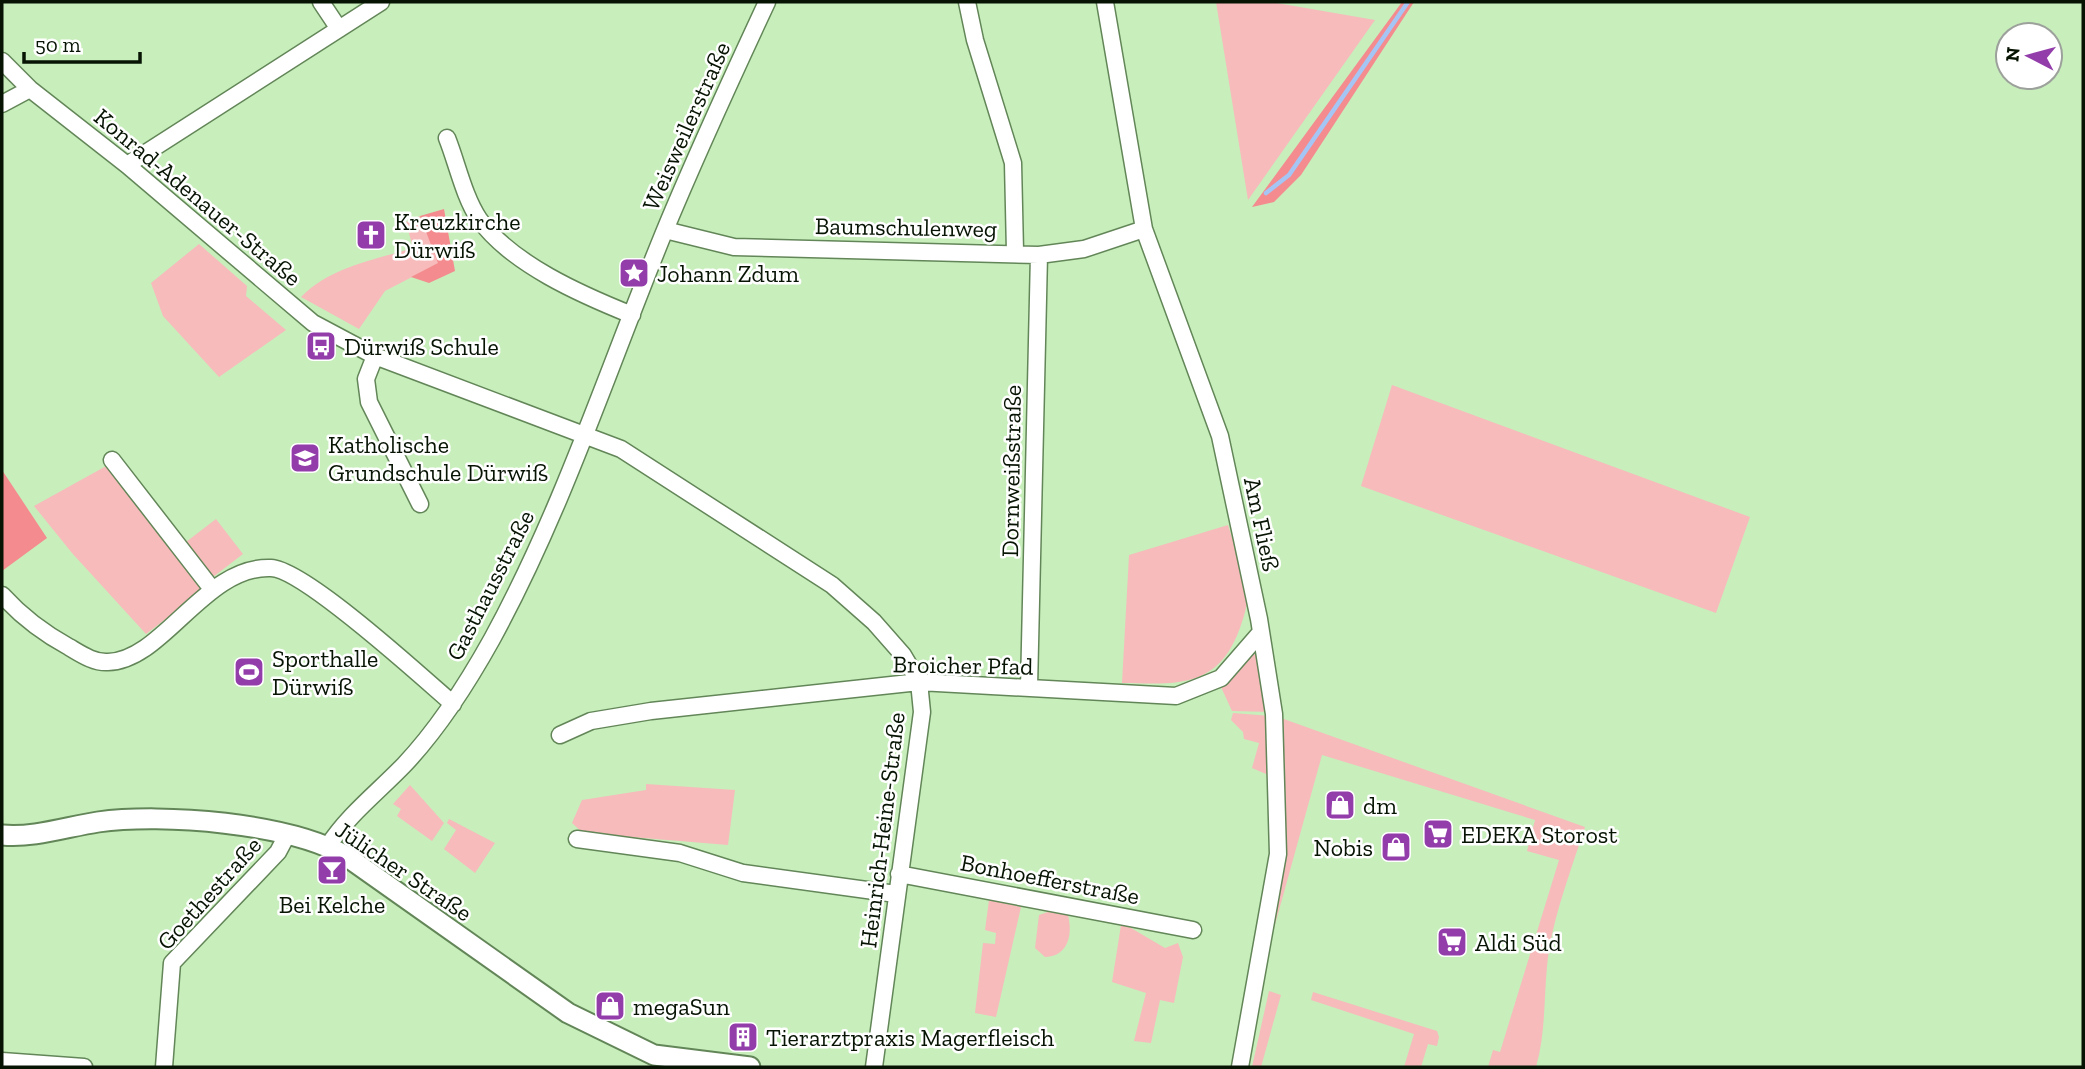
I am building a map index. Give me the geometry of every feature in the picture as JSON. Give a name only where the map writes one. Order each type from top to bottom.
[{"type":"street","points":[[321,2],[340,29]]},
{"type":"street","points":[[127,165],[381,2]]},
{"type":"street","name":"Weisweilerstraße","points":[[665,230],[766,2]]},
{"type":"street","points":[[967,2],[975,40],[1013,163],[1015,252]]},
{"type":"street","name":"Am Fließ","points":[[1105,2],[1144,229],[1220,436],[1261,632],[1274,714],[1278,845],[1240,1067]]},
{"type":"street","name":"Konrad-Adenauer-Straße","points":[[2,61],[30,89],[127,165],[313,323],[374,356],[585,435]]},
{"type":"street","points":[[2,104],[30,89]]},
{"type":"street","points":[[447,138],[477,217],[491,232],[559,285],[632,315]]},
{"type":"street","name":"Baumschulenweg","points":[[665,230],[734,247],[1015,252],[1039,255],[1084,249],[1144,229]]},
{"type":"street","name":"Gasthausstraße","points":[[328,846],[339,829],[405,763],[453,704],[492,639],[529,566],[585,435],[665,230]]},
{"type":"street","name":"Dornweißstraße","points":[[1029,688],[1039,255]]},
{"type":"street","points":[[374,356],[366,379],[369,402],[420,503]]},
{"type":"street","name":"Heinrich-Heine-Straße","points":[[585,435],[621,449],[832,585],[874,622],[903,655],[919,682],[922,712],[874,1067]]},
{"type":"street","points":[[112,460],[212,589]]},
{"type":"street","points":[[2,595],[45,634],[88,657],[112,662],[132,655],[150,642],[212,589],[254,569],[273,568],[292,575],[358,624],[453,704]]},
{"type":"street","name":"Broicher Pfad","points":[[560,735],[591,721],[651,711],[919,682],[1176,696],[1221,678],[1261,632]]},
{"type":"street","name":"Jülicher Straße","points":[[2,835],[27,835],[98,822],[154,817],[216,823],[287,835],[328,846],[568,1013],[654,1055],[741,1067]]},
{"type":"street","name":"Goethestraße","points":[[164,1067],[172,963],[278,852],[287,835]]},
{"type":"street","points":[[577,839],[680,853],[743,873],[896,894]]},
{"type":"street","name":"Bonhoefferstraße","points":[[899,874],[1193,930]]},
{"type":"street","points":[[2,1061],[84,1067]]},
{"type":"shaded area","points":[[1216,2],[1271,2],[1375,20],[1248,200]]},
{"type":"shaded area","points":[[1402,2],[1414,2],[1301,175],[1274,202],[1252,207]]},
{"type":"shaded area","points":[[444,209],[455,271],[429,283],[411,277],[438,263],[420,216]]},
{"type":"shaded area","points":[[420,216],[439,263],[385,291],[359,329],[301,297],[338,272],[413,248],[406,222]]},
{"type":"shaded area","points":[[199,244],[247,286],[246,296],[286,330],[219,377],[163,316],[151,283]]},
{"type":"shaded area","points":[[1392,385],[1750,517],[1716,613],[1361,486]]},
{"type":"shaded area","points":[[108,465],[199,585],[201,592],[146,634],[72,553],[34,506]]},
{"type":"shaded area","points":[[2,470],[47,538],[2,571]]},
{"type":"shaded area","points":[[216,519],[243,554],[213,577],[186,542]]},
{"type":"shaded area","points":[[1228,525],[1248,591],[1243,618],[1231,648],[1220,662],[1193,679],[1161,683],[1122,683],[1129,555]]},
{"type":"shaded area","points":[[1257,653],[1270,712],[1232,711],[1221,687]]},
{"type":"shaded area","points":[[1233,713],[1271,716],[1273,777],[1252,768],[1259,743],[1244,739],[1243,732],[1231,720]]},
{"type":"shaded area","points":[[1281,718],[1585,827],[1552,935],[1542,1038],[1536,1067],[1488,1067],[1493,1050],[1500,1052],[1559,860],[1527,851],[1535,820],[1322,755],[1271,939],[1268,936]]},
{"type":"shaded area","points":[[646,784],[735,790],[728,845],[583,833],[572,823],[582,800],[646,790]]},
{"type":"shaded area","points":[[410,785],[444,823],[432,841],[397,816],[401,809],[393,804]]},
{"type":"shaded area","points":[[449,819],[495,843],[475,873],[444,849],[456,830],[447,823]]},
{"type":"shaded area","points":[[989,900],[1021,907],[996,1017],[975,1013],[983,943],[995,944],[996,933],[985,930]]},
{"type":"shaded area","points":[[1048,912],[1068,915],[1070,930],[1064,949],[1053,956],[1045,957],[1035,948],[1039,915]]},
{"type":"shaded area","points":[[1121,925],[1165,948],[1178,943],[1183,957],[1174,1003],[1160,1000],[1151,1043],[1134,1041],[1146,993],[1112,982]]},
{"type":"shaded area","points":[[1269,991],[1281,995],[1261,1067],[1252,1067]]},
{"type":"shaded area","points":[[1313,992],[1437,1031],[1437,1046],[1428,1044],[1421,1067],[1404,1067],[1414,1034],[1311,1000]]},
{"type":"waterway","points":[[1266,193],[1289,175],[1408,2]]},
{"type":"place","name":"Kreuzkirche Dürwiß","points":[[371,235]]},
{"type":"place","name":"Johann Zdum","points":[[634,273]]},
{"type":"place","name":"Dürwiß Schule","points":[[321,346]]},
{"type":"place","name":"Katholische Grundschule Dürwiß","points":[[305,458]]},
{"type":"place","name":"Sporthalle Dürwiß","points":[[249,672]]},
{"type":"place","name":"dm","points":[[1340,805]]},
{"type":"place","name":"EDEKA Storost","points":[[1438,834]]},
{"type":"place","name":"Nobis","points":[[1396,847]]},
{"type":"place","name":"Bei Kelche","points":[[332,870]]},
{"type":"place","name":"Aldi Süd","points":[[1452,942]]},
{"type":"place","name":"megaSun","points":[[610,1006]]},
{"type":"place","name":"Tierarztpraxis Magerfleisch","points":[[743,1037]]}]
